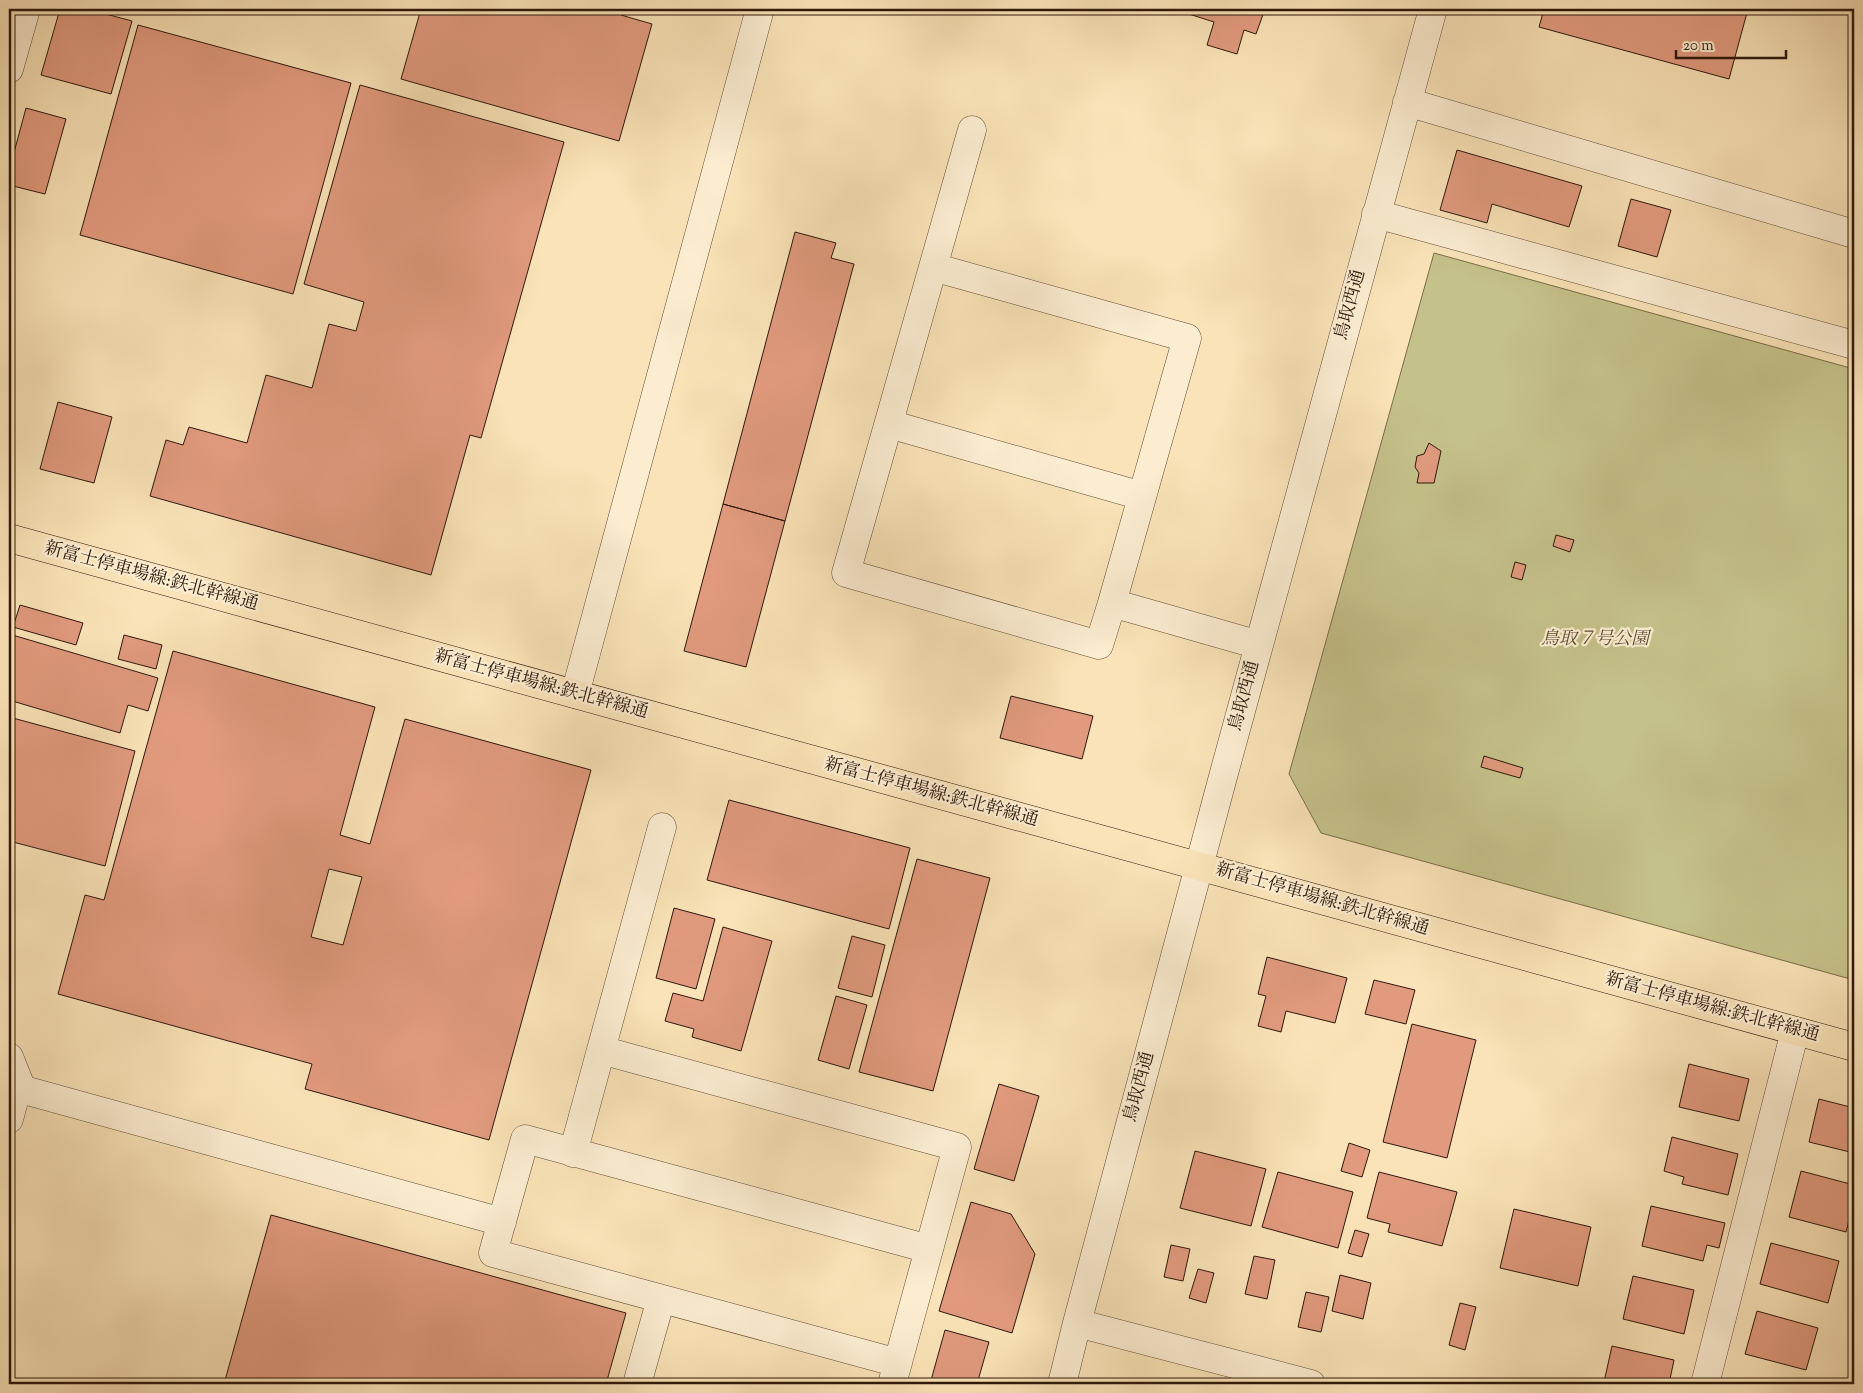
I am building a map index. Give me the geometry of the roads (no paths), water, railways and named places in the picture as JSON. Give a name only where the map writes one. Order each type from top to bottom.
[{"type":"main road","name":"新富士停車場線:鉄北幹線通","points":[[9,538],[1854,1047]]},
{"type":"street","points":[[575,694],[760,9]]},
{"type":"street","name":"鳥取西通","points":[[1062,1384],[1199,866],[1433,9]]},
{"type":"street","points":[[9,69],[19,17]]},
{"type":"street","points":[[1407,102],[1854,234]]},
{"type":"street","points":[[933,267],[1187,338],[1099,645],[846,573],[889,424],[933,267],[972,130]]},
{"type":"street","points":[[1376,214],[1854,345]]},
{"type":"street","points":[[889,424],[1142,496]]},
{"type":"street","points":[[1112,604],[1259,645]]},
{"type":"street","points":[[574,1153],[662,827]]},
{"type":"street","points":[[1704,1384],[1794,1031]]},
{"type":"street","points":[[601,1050],[957,1147],[895,1374],[661,1299],[493,1253],[525,1139],[929,1249]]},
{"type":"street","points":[[9,1057],[19,1082],[9,1120]]},
{"type":"street","points":[[17,1088],[502,1222]]},
{"type":"street","points":[[637,1384],[661,1299]]},
{"type":"street","points":[[1077,1322],[1311,1384]]},
{"type":"park label","name":"鳥取７号公園","points":[[1595,640]]}]
